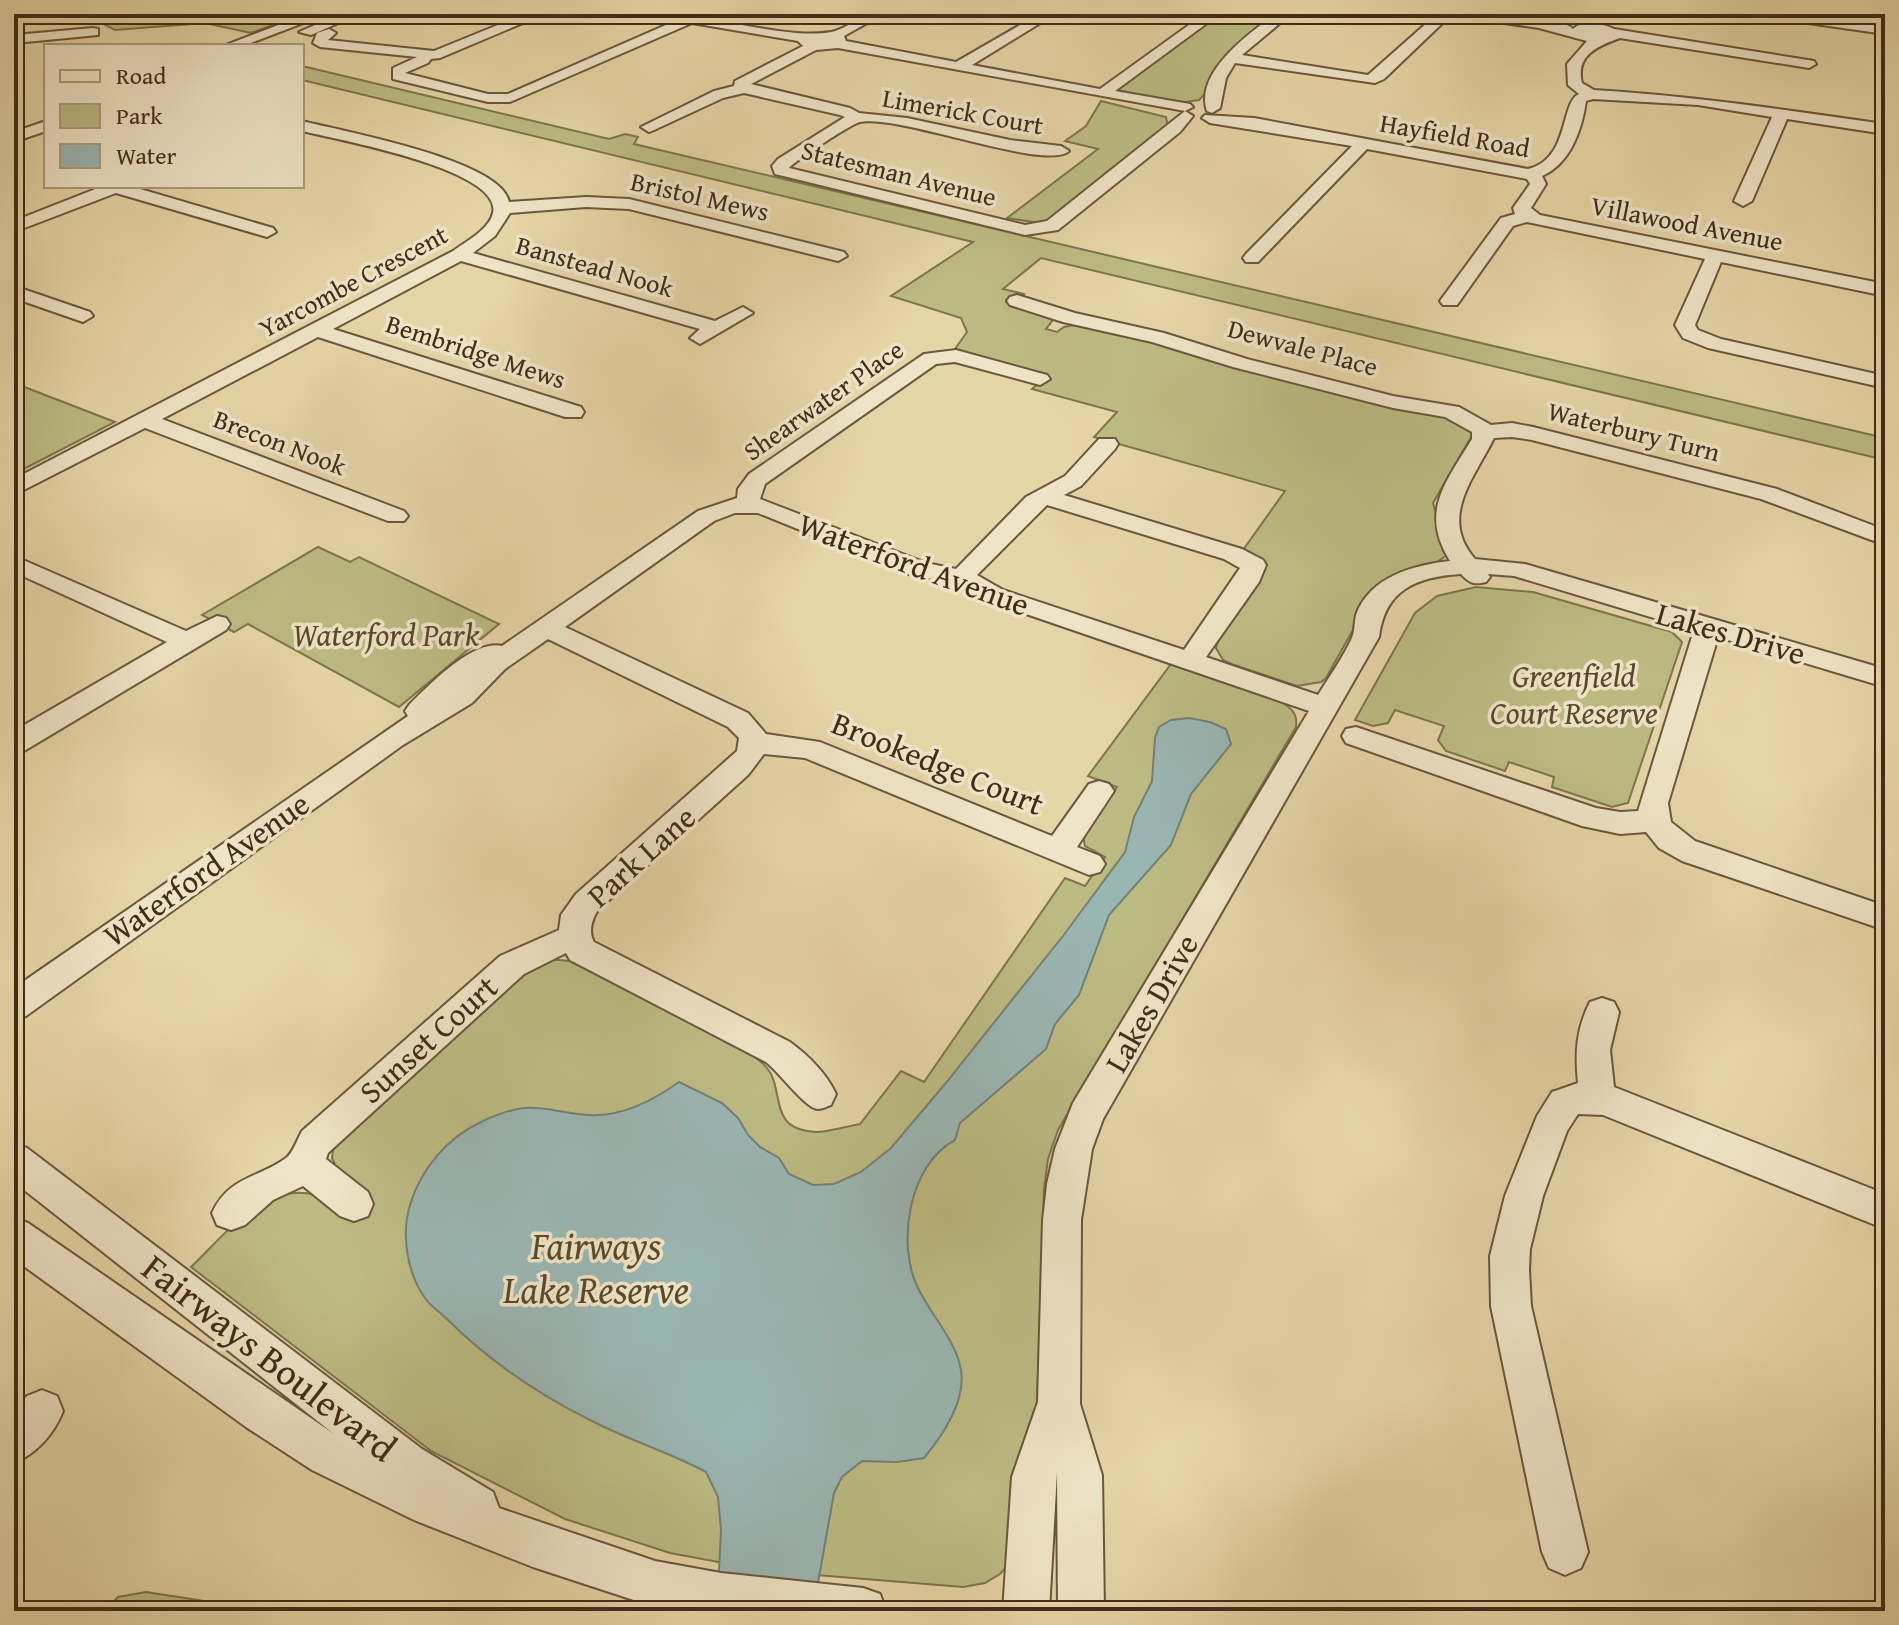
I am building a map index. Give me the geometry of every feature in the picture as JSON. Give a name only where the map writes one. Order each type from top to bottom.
[{"type":"street","points":[[236,44],[320,14]]},
{"type":"street","points":[[276,44],[352,14]]},
{"type":"street","points":[[319,41],[425,55],[444,52],[537,14]]},
{"type":"street","points":[[663,14],[811,42],[835,40],[876,14]]},
{"type":"street","points":[[958,67],[1048,14]]},
{"type":"street","points":[[1102,94],[1203,21],[1180,14]]},
{"type":"street","points":[[1198,112],[1231,58],[1284,14]]},
{"type":"street","points":[[1231,58],[1370,80],[1379,76],[1445,14]]},
{"type":"street","points":[[1470,14],[1809,64]]},
{"type":"street","points":[[1772,14],[1885,30]]},
{"type":"street","points":[[425,55],[423,60],[398,71],[398,76],[488,98],[510,98],[690,19]]},
{"type":"street","points":[[19,24],[26,31],[26,38]]},
{"type":"street","points":[[1597,31],[1573,68],[1572,80],[1591,94],[1671,98],[1885,129]]},
{"type":"street","points":[[14,48],[26,38],[93,32]]},
{"type":"street","name":"Hayfield Road","points":[[835,40],[958,67],[1533,174],[1548,168],[1574,128],[1579,99],[1591,94]]},
{"type":"street","points":[[649,127],[719,94],[743,89],[740,84],[744,80],[811,42]]},
{"type":"street","name":"Statesman Avenue","points":[[743,89],[845,111],[856,117],[784,162],[780,166],[781,171],[1037,230],[1052,226],[1198,112]]},
{"type":"street","points":[[14,122],[44,112]]},
{"type":"street","points":[[1743,201],[1782,112]]},
{"type":"street","name":"Limerick Court","points":[[856,117],[883,119],[1020,148],[1061,151]]},
{"type":"street","points":[[14,137],[44,127]]},
{"type":"street","points":[[304,127],[470,171],[497,192],[501,208]]},
{"type":"street","points":[[1252,258],[1363,144]]},
{"type":"street","points":[[1450,301],[1507,222],[1528,216],[1522,208],[1538,184],[1533,174]]},
{"type":"street","points":[[14,227],[111,188]]},
{"type":"street","points":[[123,188],[267,232]]},
{"type":"street","name":"Bristol Mews","points":[[501,208],[586,202],[629,204],[844,252],[815,270]]},
{"type":"street","name":"Yarcombe Crescent","points":[[14,488],[459,255],[488,234],[501,208]]},
{"type":"street","name":"Villawood Avenue","points":[[1528,216],[1885,290]]},
{"type":"street","name":"Banstead Nook","points":[[459,255],[717,328]]},
{"type":"street","points":[[1715,256],[1685,325],[1690,334],[1715,344],[1885,382]]},
{"type":"street","points":[[14,292],[83,316]]},
{"type":"street","name":"Dewvale Place","points":[[1017,301],[1240,363],[1393,402],[1451,412],[1472,421],[1484,432]]},
{"type":"street","name":"Banstead Nook","points":[[692,343],[743,313]]},
{"type":"street","name":"Bembridge Mews","points":[[317,330],[573,413]]},
{"type":"street","name":"Shearwater Place","points":[[747,505],[750,489],[757,479],[931,358],[956,356],[1040,379]]},
{"type":"street","name":"Brecon Nook","points":[[144,420],[406,511],[373,530]]},
{"type":"street","name":"Waterbury Turn","points":[[1484,432],[1512,430],[1533,434],[1769,494],[1885,535]]},
{"type":"street","points":[[1473,569],[1458,558],[1449,535],[1445,512],[1447,499],[1484,432]]},
{"type":"street","points":[[962,577],[1025,511],[1043,496],[1073,481],[1107,444]]},
{"type":"street","points":[[1043,496],[1250,561],[1255,568],[1190,661]]},
{"type":"street","name":"Waterford Avenue","points":[[16,1004],[393,738],[462,697],[496,663],[538,633],[706,516],[727,507],[747,505],[766,508],[920,570],[962,577],[994,595],[1326,707]]},
{"type":"street","points":[[14,563],[187,641]]},
{"type":"street","name":"Lakes Drive","points":[[1081,1611],[1080,1475],[1059,1405],[1061,1223],[1066,1168],[1073,1141],[1366,637],[1417,590],[1473,569],[1583,591],[1883,677]]},
{"type":"street","points":[[14,744],[217,624]]},
{"type":"street","points":[[1708,627],[1653,803],[1654,821],[1671,841],[1693,853],[1885,918]]},
{"type":"street","points":[[538,633],[738,720],[748,727],[756,743]]},
{"type":"street","points":[[1356,736],[1593,818],[1620,823],[1654,821]]},
{"type":"street","name":"Brookedge Court","points":[[756,743],[810,749],[1089,864]]},
{"type":"street","name":"Park Lane","points":[[756,743],[754,752],[738,768],[587,902],[573,926],[574,938],[582,951],[778,1052],[794,1064],[818,1094]]},
{"type":"street","points":[[1058,851],[1099,791]]},
{"type":"street","name":"Sunset Court","points":[[307,1166],[307,1157],[326,1130],[496,978],[528,956],[574,938]]},
{"type":"street","points":[[1597,1098],[1592,1050],[1602,1012]]},
{"type":"street","points":[[1565,1552],[1511,1306],[1511,1246],[1553,1117],[1565,1103],[1597,1098],[1625,1106],[1885,1212]]},
{"type":"street","name":"Fairways Boulevard","points":[[14,1160],[407,1464],[533,1544]]},
{"type":"street","points":[[231,1213],[268,1182],[307,1166],[354,1204]]},
{"type":"street","name":"Fairways Boulevard","points":[[14,1236],[254,1407],[327,1455],[414,1498],[533,1544],[655,1584],[721,1596],[863,1611]]},
{"type":"street","name":"Lakes Drive","points":[[1026,1611],[1034,1475],[1059,1405]]},
{"type":"green space","points":[[113,14],[219,14],[273,25],[251,33],[205,23],[115,30],[105,25]]},
{"type":"green space","points":[[1191,14],[1279,14],[1199,100],[1178,103],[1136,96],[1116,89],[1209,21]]},
{"type":"green space","points":[[304,66],[609,139],[625,134],[638,137],[634,144],[1885,438],[1885,460],[1041,258],[1003,289],[1024,294],[1015,303],[1050,316],[1052,321],[1046,329],[1057,332],[1064,327],[1080,324],[1448,417],[1472,430],[1471,437],[1433,503],[1447,555],[1362,614],[1326,678],[1321,682],[1297,686],[1231,664],[1223,660],[1216,648],[1219,637],[1265,570],[1264,562],[1243,550],[1285,491],[1094,437],[1117,412],[1032,389],[1045,377],[955,349],[967,332],[961,318],[891,296],[973,242],[304,80]]},
{"type":"green space","points":[[1101,101],[1166,117],[1168,127],[1046,224],[1007,218],[1098,149],[1065,141],[1086,126]]},
{"type":"green space","points":[[14,383],[115,422],[14,474]]},
{"type":"green space","name":"Waterford Park","points":[[318,547],[350,562],[359,557],[499,624],[399,707],[248,624],[234,632],[202,615]]},
{"type":"green space","name":"Greenfield Court Reserve","points":[[1476,587],[1533,592],[1672,632],[1682,642],[1628,803],[1612,807],[1552,787],[1554,777],[1509,762],[1505,771],[1446,751],[1438,740],[1444,726],[1395,710],[1388,723],[1373,726],[1355,720],[1415,613],[1437,596]]},
{"type":"green space","name":"Fairways Lake Reserve","points":[[1171,664],[1280,701],[1293,711],[1296,727],[1058,1130],[1048,1159],[1044,1189],[1037,1404],[1023,1464],[1013,1560],[1000,1574],[985,1583],[963,1587],[767,1571],[670,1553],[565,1519],[431,1451],[191,1267],[231,1227],[262,1203],[296,1193],[315,1195],[338,1171],[332,1158],[334,1144],[523,969],[548,959],[570,961],[748,1052],[771,1074],[781,1111],[792,1125],[816,1132],[860,1124],[901,1071],[924,1082],[1065,878],[1085,886],[1105,857],[1085,846],[1083,836],[1117,787],[1088,776]]},
{"type":"green space","points":[[146,1592],[269,1611],[105,1611],[118,1597]]},
{"type":"water","points":[[1189,718],[1226,729],[1231,744],[1191,794],[1171,845],[1109,915],[1079,995],[1055,1024],[1046,1049],[960,1123],[955,1140],[939,1151],[917,1186],[908,1228],[911,1270],[923,1298],[958,1359],[962,1382],[952,1417],[924,1458],[897,1462],[862,1461],[842,1477],[834,1493],[813,1611],[717,1611],[721,1530],[718,1497],[706,1472],[604,1427],[551,1399],[497,1362],[430,1304],[414,1277],[406,1241],[407,1216],[421,1179],[447,1145],[470,1128],[500,1114],[526,1108],[589,1115],[613,1113],[648,1101],[679,1082],[722,1103],[760,1147],[779,1158],[789,1174],[813,1185],[834,1184],[861,1172],[891,1148],[945,1084],[1063,936],[1125,852],[1134,817],[1152,781],[1155,738],[1159,727],[1171,720]]}]
